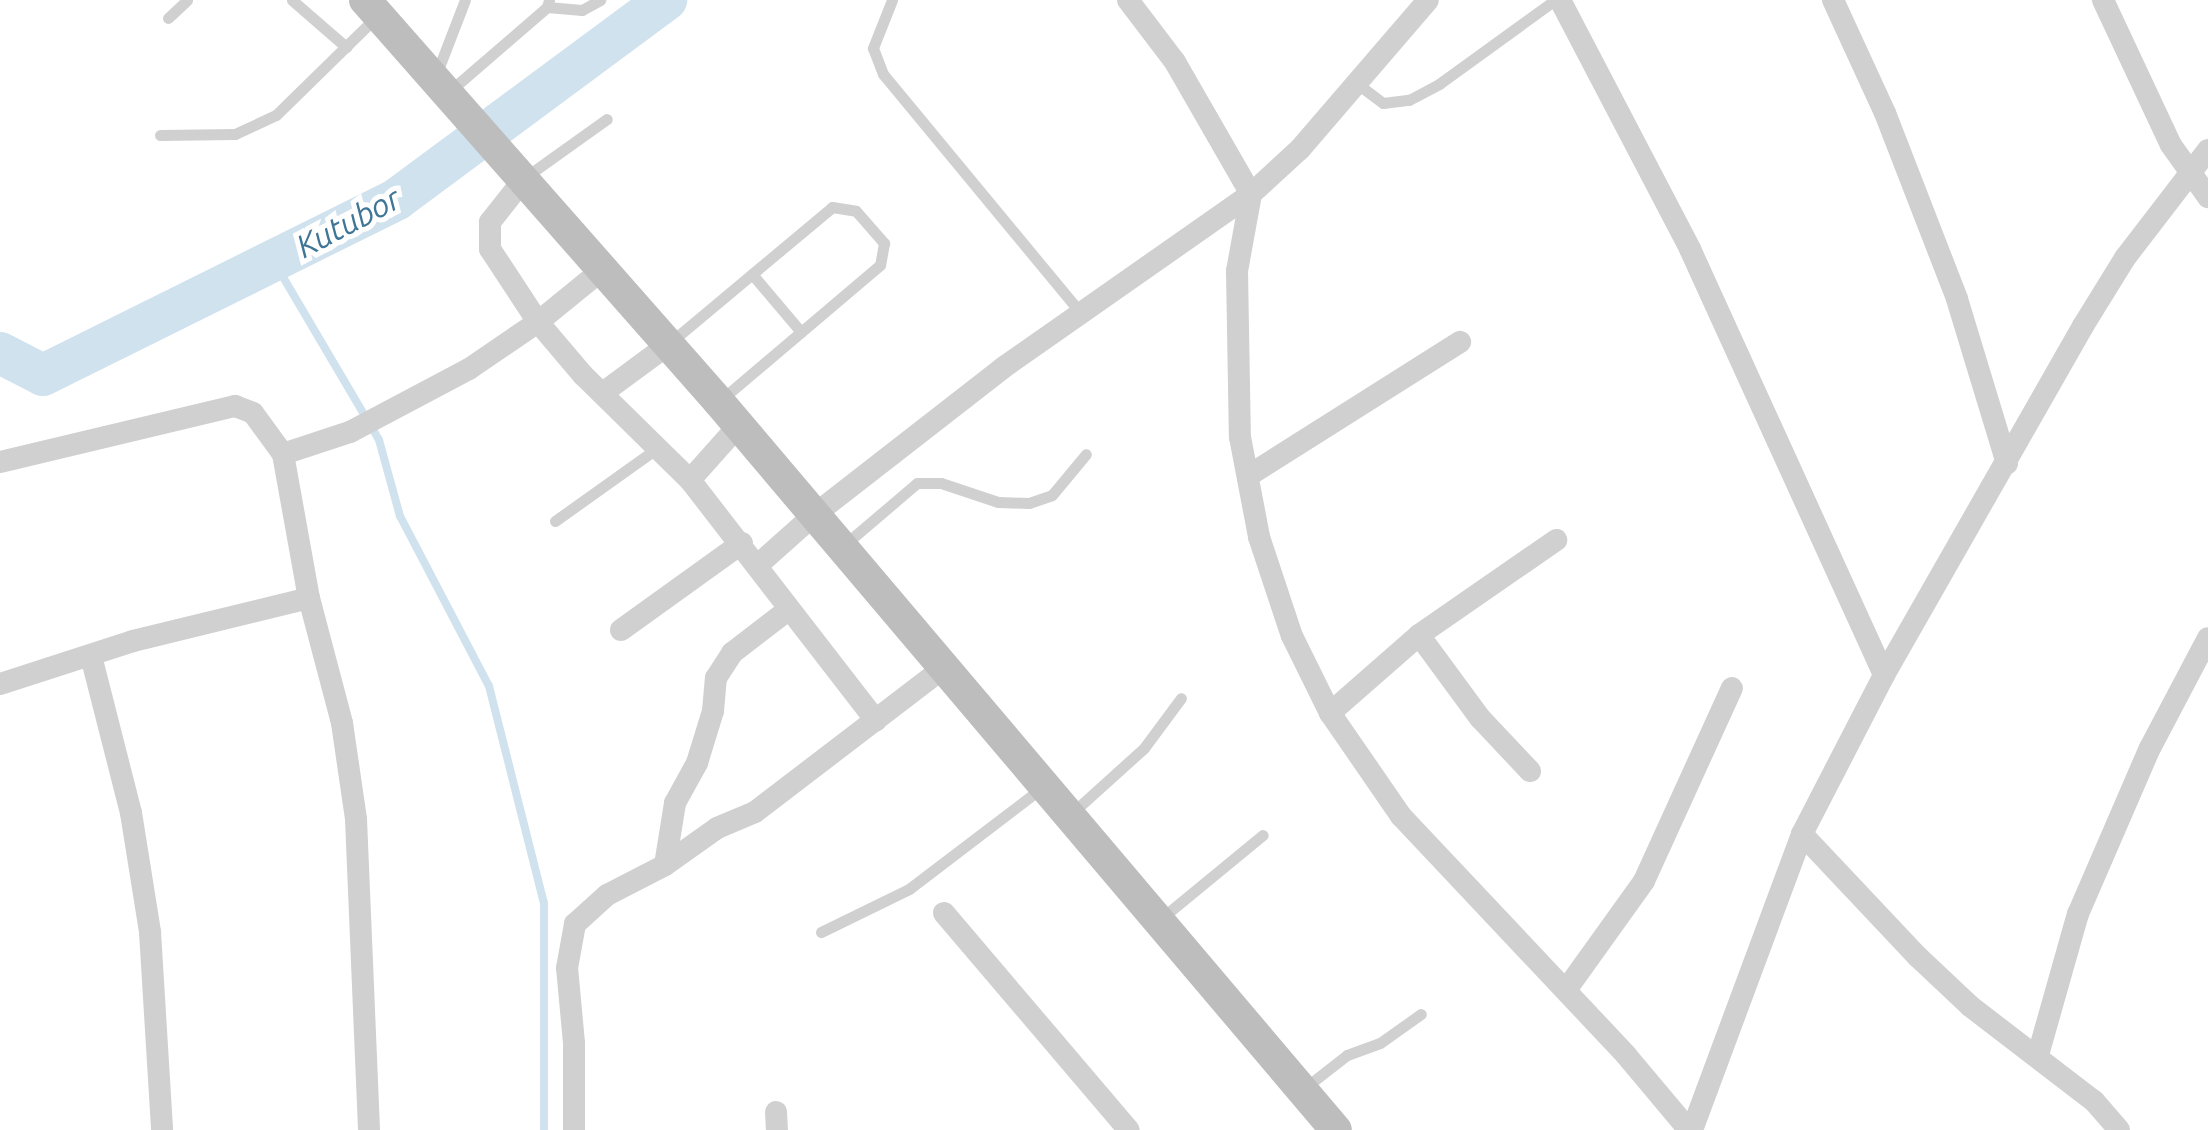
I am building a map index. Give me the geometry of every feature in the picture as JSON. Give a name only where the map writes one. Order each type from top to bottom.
[{"type":"main road","points":[[372,7],[729,413],[1047,784],[1302,1090],[1324,1126]]},
{"type":"street","points":[[1128,0],[1175,62],[1251,194],[1237,271],[1236,366],[1248,476],[1258,537],[1286,620],[1330,714],[1401,816],[1566,990],[1691,1130],[1802,834],[1884,675],[2114,275],[2208,150]]},
{"type":"street","points":[[759,564],[814,515],[1080,312],[1251,194],[1300,149],[1428,0]]},
{"type":"street","points":[[1558,0],[1698,266],[1884,675]]},
{"type":"street","points":[[1833,0],[1885,114],[1957,299],[2007,464]]},
{"type":"street","points":[[2103,0],[2151,106],[2189,174],[2208,197]]},
{"type":"street","points":[[524,179],[490,222],[490,249],[538,322],[656,449],[690,480],[759,564],[788,610],[876,722]]},
{"type":"street","points":[[283,454],[350,432],[469,369],[538,322],[603,269]]},
{"type":"street","points":[[1248,476],[1460,342]]},
{"type":"street","points":[[604,392],[669,344]]},
{"type":"street","points":[[0,462],[235,406],[254,413],[283,454],[310,598],[342,723],[356,819],[368,1130]]},
{"type":"street","points":[[690,480],[729,413]]},
{"type":"street","points":[[1330,714],[1419,635],[1556,540]]},
{"type":"street","points":[[621,630],[742,544]]},
{"type":"street","points":[[0,684],[310,598]]},
{"type":"street","points":[[665,865],[675,802],[697,763],[712,711],[716,678],[732,652],[788,610]]},
{"type":"street","points":[[1419,635],[1480,718],[1530,771]]},
{"type":"street","points":[[2038,1054],[2078,914],[2150,748],[2208,638]]},
{"type":"street","points":[[91,656],[130,813],[150,932],[162,1130]]},
{"type":"street","points":[[574,1130],[569,940],[588,910],[665,865],[718,828],[755,812],[946,666]]},
{"type":"street","points":[[1566,990],[1644,880],[1732,688]]},
{"type":"street","points":[[1802,834],[1970,1006],[2038,1054],[2094,1101],[2119,1130]]},
{"type":"street","points":[[944,913],[1129,1130]]},
{"type":"lane","points":[[168,18],[186,0]]},
{"type":"lane","points":[[292,0],[346,47]]},
{"type":"lane","points":[[450,95],[465,0]]},
{"type":"lane","points":[[450,95],[548,4],[582,10],[600,0]]},
{"type":"lane","points":[[892,0],[873,48],[883,74],[1080,312]]},
{"type":"lane","points":[[1355,82],[1383,103],[1410,100],[1558,0]]},
{"type":"lane","points":[[160,135],[234,134],[276,115],[346,47],[372,7]]},
{"type":"lane","points":[[524,179],[608,119]]},
{"type":"lane","points":[[669,344],[832,207],[856,211],[884,243],[880,265],[801,332],[729,413]]},
{"type":"lane","points":[[752,274],[801,332]]},
{"type":"lane","points":[[556,520],[656,449]]},
{"type":"lane","points":[[843,546],[918,483],[940,482],[998,502],[1029,503],[1052,495],[1086,454]]},
{"type":"lane","points":[[1071,814],[1144,748],[1180,698]]},
{"type":"lane","points":[[821,932],[908,889],[1047,784]]},
{"type":"lane","points":[[1160,920],[1263,835]]},
{"type":"lane","points":[[1302,1090],[1347,1055],[1380,1042],[1421,1014]]},
{"type":"waterway","name":"Kutubor","points":[[0,353],[43,375],[397,199],[666,0]]},
{"type":"waterway","points":[[273,260],[379,440],[400,516],[489,686],[544,903],[544,1130]]}]
